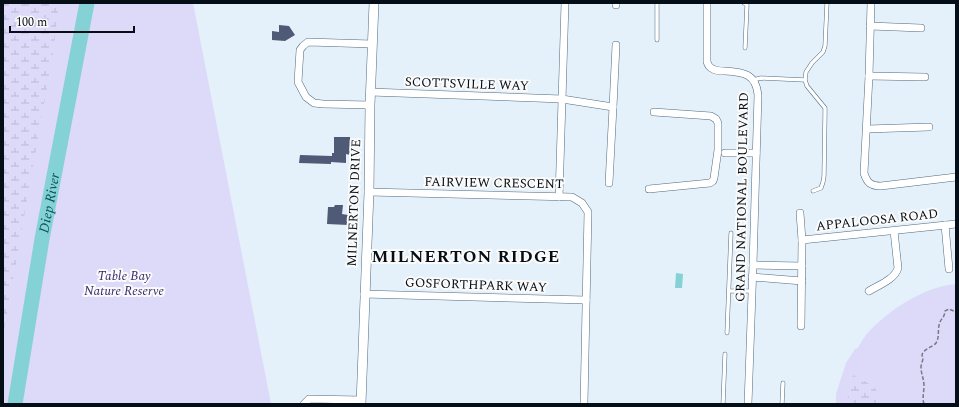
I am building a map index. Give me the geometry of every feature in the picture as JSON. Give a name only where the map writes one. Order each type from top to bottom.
[{"type":"street","name":"MILNERTON DRIVE","points":[[361,402],[374,3]]},
{"type":"street","points":[[559,196],[565,3]]},
{"type":"street","name":"GRAND NATIONAL BOULEVARD","points":[[707,3],[707,62],[713,70],[747,74],[757,87],[758,95],[748,404]]},
{"type":"street","points":[[871,3],[864,173],[865,179],[869,184],[881,186],[956,177]]},
{"type":"street","points":[[870,26],[921,28]]},
{"type":"street","points":[[370,105],[314,103],[306,98],[298,82],[300,50],[308,42],[372,44]]},
{"type":"street","points":[[610,184],[616,46]]},
{"type":"street","points":[[869,76],[925,77]]},
{"type":"street","name":"SCOTTSVILLE WAY","points":[[370,92],[562,99],[613,107]]},
{"type":"street","points":[[649,188],[713,181],[718,150],[718,123],[716,119],[711,116],[654,112]]},
{"type":"street","points":[[867,129],[929,127]]},
{"type":"street","points":[[725,153],[756,153]]},
{"type":"street","name":"FAIRVIEW CRESCENT","points":[[369,192],[559,196],[572,197],[582,203],[588,212],[584,404]]},
{"type":"street","points":[[800,213],[802,240]]},
{"type":"street","name":"APPALOOSA ROAD","points":[[801,326],[802,240],[956,224]]},
{"type":"street","points":[[945,225],[949,269]]},
{"type":"street","points":[[869,291],[894,276],[897,272],[898,268],[894,231]]},
{"type":"street","points":[[753,265],[802,266]]},
{"type":"street","points":[[752,277],[802,281]]},
{"type":"street","name":"GOSFORTHPARK WAY","points":[[364,294],[586,300]]},
{"type":"street","points":[[304,404],[309,399],[361,402]]},
{"type":"lane","points":[[657,3],[657,40]]},
{"type":"lane","points":[[744,3],[747,5],[745,48]]},
{"type":"lane","points":[[813,191],[820,188],[824,176],[825,108],[807,86],[805,80],[806,72],[812,63],[823,52],[825,46],[827,3]]},
{"type":"lane","points":[[753,80],[761,78],[805,80]]},
{"type":"lane","points":[[718,150],[725,153]]},
{"type":"lane","points":[[727,333],[731,233]]},
{"type":"lane","points":[[729,291],[752,291]]},
{"type":"lane","points":[[723,404],[725,354]]},
{"type":"lane","points":[[782,404],[783,383]]},
{"type":"path","points":[[924,404],[924,387],[921,365],[923,353],[936,342],[940,320],[944,317],[945,311],[949,309],[956,312]]},
{"type":"green space","name":"Table Bay Nature Reserve","points":[[3,3],[193,3],[271,404],[3,404]]},
{"type":"green space","points":[[3,3],[59,3],[53,53],[3,336]]},
{"type":"green space","points":[[956,284],[956,404],[836,404],[836,394],[846,363],[866,335],[884,317],[919,295],[944,286]]},
{"type":"green space","points":[[853,375],[873,386],[883,400],[883,404],[846,404]]},
{"type":"water","points":[[676,273],[683,274],[682,288],[675,288]]},
{"type":"building","points":[[279,25],[289,26],[295,35],[285,41],[272,40],[272,31],[279,32]]},
{"type":"building","points":[[334,137],[350,137],[350,155],[346,154],[346,163],[299,163],[300,155],[332,156],[332,153],[334,153]]},
{"type":"building","points":[[335,205],[343,205],[342,214],[348,215],[348,225],[327,224],[328,207],[334,207]]},
{"type":"waterway","name":"Diep River","points":[[15,404],[42,239],[87,3]]},
{"type":"district","name":"MILNERTON RIDGE","points":[[466,257]]}]
